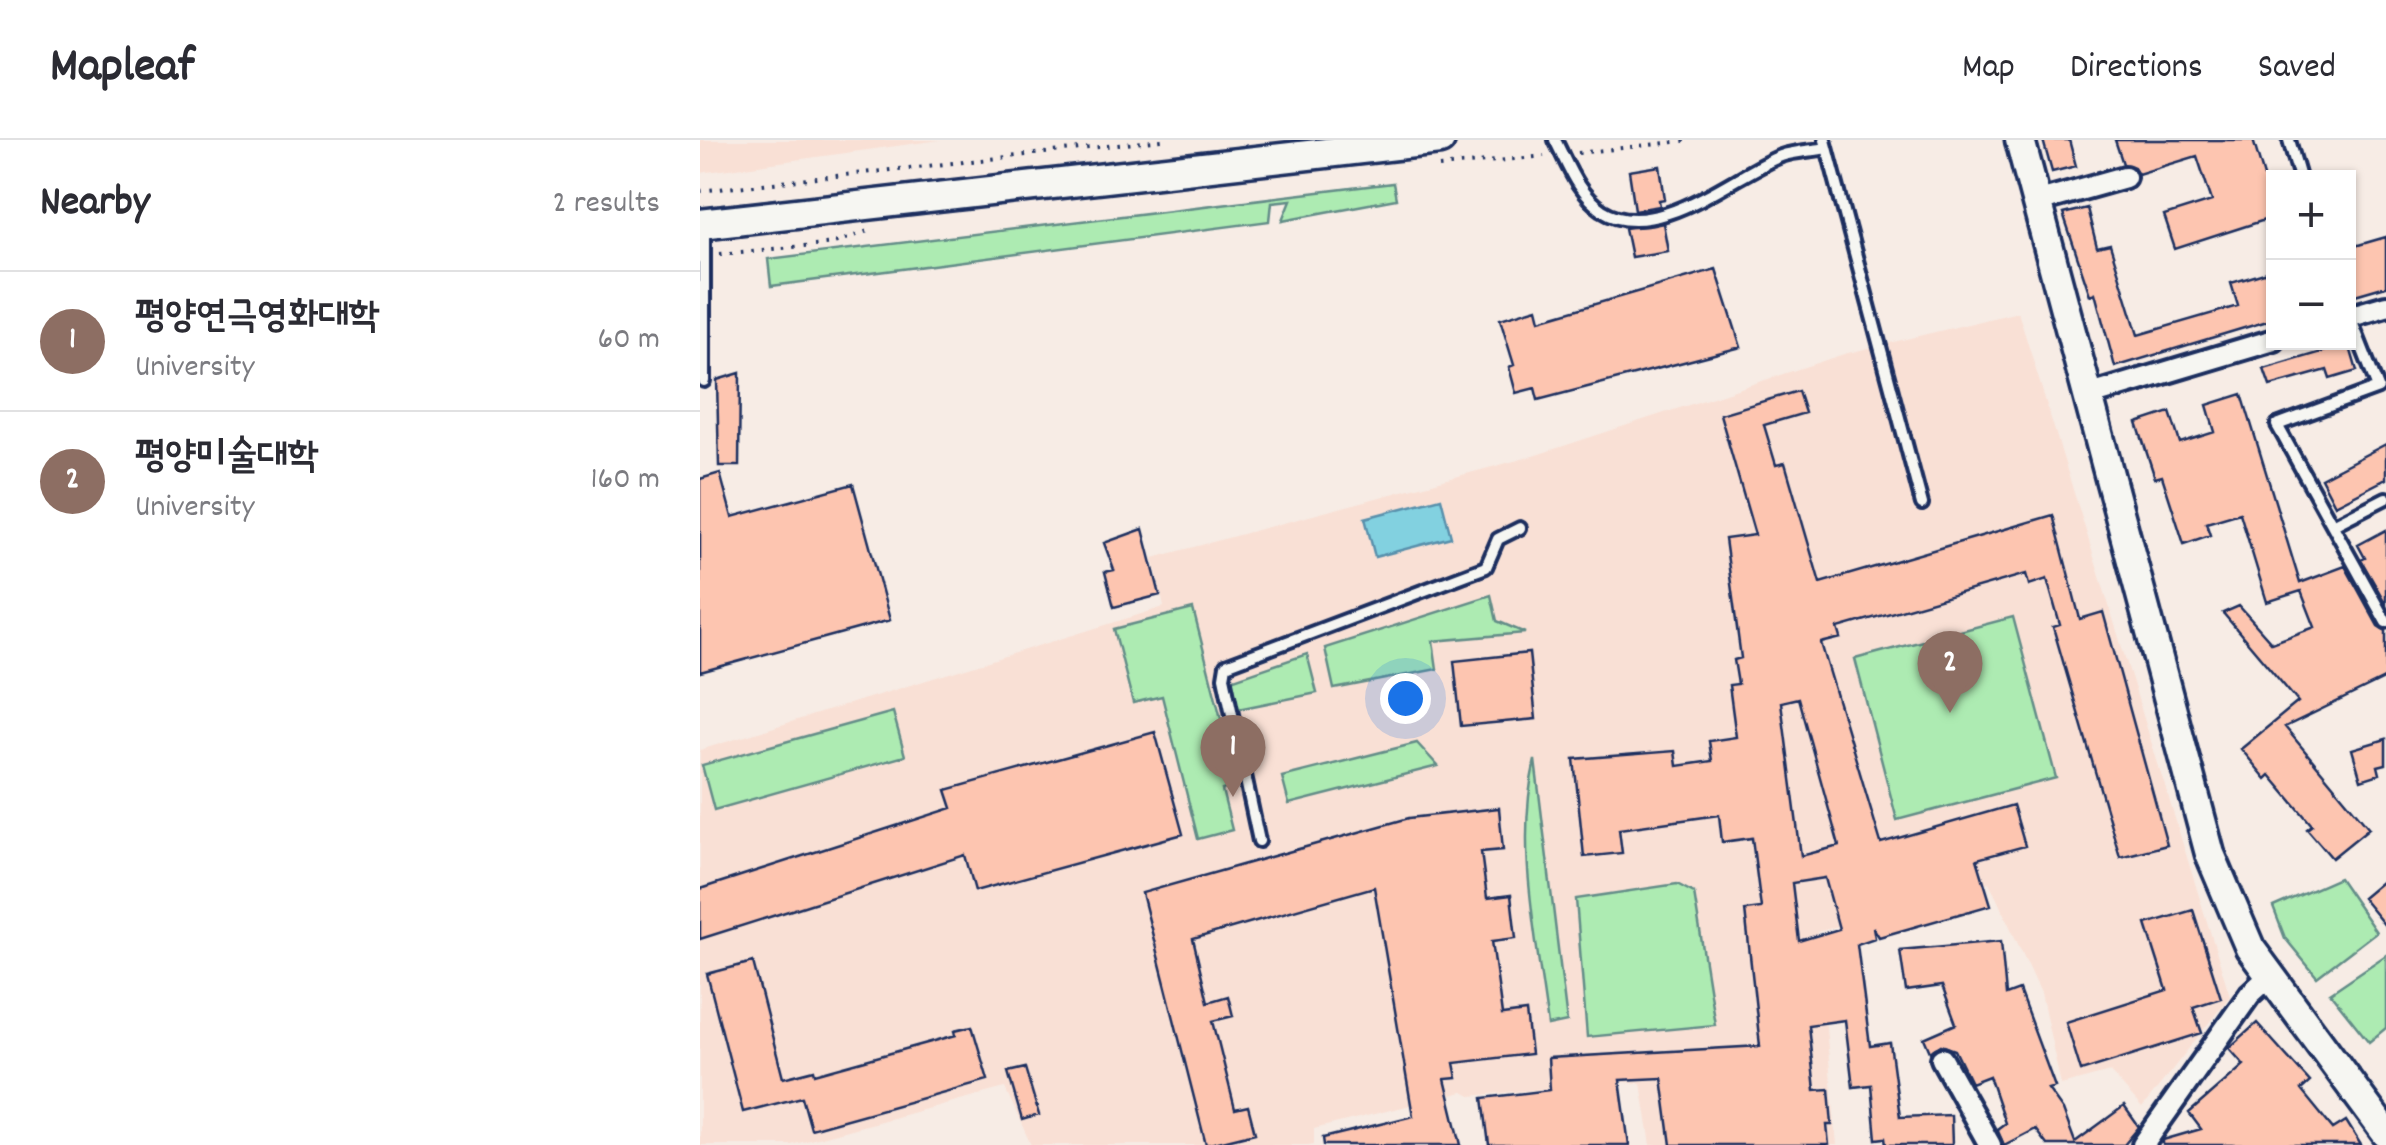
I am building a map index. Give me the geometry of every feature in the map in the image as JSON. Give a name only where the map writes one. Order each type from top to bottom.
[{"type":"street","points":[[702,224],[1440,140]]},
{"type":"street","points":[[2020,140],[2210,854],[2250,948],[2386,1133]]},
{"type":"street","points":[[2036,202],[2125,177]]},
{"type":"street","points":[[2356,315],[2386,306]]},
{"type":"street","points":[[2087,396],[2266,342]]},
{"type":"street","points":[[2143,1145],[2250,994],[2271,975]]},
{"type":"street","points":[[1942,1059],[1990,1145]]},
{"type":"lane","points":[[1555,140],[1576,184],[1603,210],[1626,218],[1687,209],[1782,156],[1826,144],[1922,504]]},
{"type":"lane","points":[[2288,140],[2297,170]]},
{"type":"lane","points":[[702,224],[706,256],[704,381]]},
{"type":"lane","points":[[2356,334],[2378,388],[2277,425],[2386,622]]},
{"type":"lane","points":[[2333,525],[2386,498]]},
{"type":"lane","points":[[1259,841],[1224,677],[1226,665],[1486,567],[1498,539],[1520,528]]},
{"type":"path","points":[[700,191],[1162,140]]},
{"type":"path","points":[[1432,168],[1692,140]]},
{"type":"path","points":[[706,256],[834,242],[874,229]]},
{"type":"shaded area","points":[[700,140],[940,140],[700,173]]},
{"type":"shaded area","points":[[2018,312],[2230,996],[2142,1108],[2110,1072],[2061,1085],[2041,993],[1989,882],[1817,932],[1837,1145],[1651,1145],[1641,1083],[1622,1082],[1470,1096],[1463,1092],[1314,1129],[1314,1144],[1308,1145],[1031,1145],[1005,1088],[791,1145],[700,1145],[700,750],[1164,607],[1153,558],[1533,456],[1844,354]]},
{"type":"green space","points":[[1393,183],[1396,199],[1283,220],[1291,200],[1272,202],[1270,221],[771,286],[768,259]]},
{"type":"green space","points":[[1491,595],[1497,621],[1525,633],[1433,641],[1437,669],[1334,689],[1325,648]]},
{"type":"green space","points":[[1193,609],[1238,785],[1222,790],[1232,830],[1198,839],[1162,696],[1133,703],[1114,629]]},
{"type":"green space","points":[[2013,617],[2056,778],[1897,820],[1855,659]]},
{"type":"green space","points":[[1307,654],[1317,693],[1238,709],[1231,680]]},
{"type":"green space","points":[[893,712],[905,756],[714,810],[702,765]]},
{"type":"green space","points":[[1417,743],[1438,766],[1289,804],[1282,777]]},
{"type":"green space","points":[[1535,760],[1567,1022],[1548,1026],[1527,859],[1529,793]]},
{"type":"green space","points":[[2339,878],[2376,932],[2317,977],[2285,938],[2273,907]]},
{"type":"green space","points":[[1677,884],[1694,893],[1715,1025],[1587,1037],[1576,899]]},
{"type":"green space","points":[[2386,955],[2386,1028],[2369,1042],[2330,993]]},
{"type":"water","points":[[1441,498],[1451,537],[1375,557],[1365,518]]},
{"type":"building","points":[[2043,140],[2069,140],[2076,166],[2052,172]]},
{"type":"building","points":[[2115,140],[2253,140],[2266,183],[2266,220],[2175,249],[2164,216],[2212,201],[2197,156],[2138,174],[2134,167],[2123,164]]},
{"type":"building","points":[[1660,166],[1665,199],[1659,200],[1660,206],[1635,210],[1629,171]]},
{"type":"building","points":[[2087,208],[2097,248],[2110,245],[2138,335],[2238,306],[2231,283],[2266,272],[2266,321],[2115,367],[2095,293],[2090,295],[2063,214]]},
{"type":"building","points":[[1663,223],[1668,251],[1631,257],[1625,228]]},
{"type":"building","points":[[2386,237],[2386,286],[2356,295],[2356,246]]},
{"type":"building","points":[[1716,269],[1741,347],[1538,400],[1535,388],[1516,393],[1509,367],[1514,365],[1500,319],[1537,308],[1540,320]]},
{"type":"building","points":[[2329,350],[2351,350],[2357,371],[2330,379],[2327,370],[2270,386],[2264,369]]},
{"type":"building","points":[[740,373],[739,466],[719,466],[717,380]]},
{"type":"building","points":[[1798,391],[1805,413],[1764,425],[1776,465],[1785,463],[1820,583],[2053,515],[2080,619],[2103,612],[2167,845],[2120,857],[2053,627],[2060,625],[2047,579],[2029,585],[2026,574],[1838,628],[1841,638],[1821,643],[1881,843],[2013,805],[2025,846],[1977,859],[1991,905],[1879,937],[1873,927],[1875,938],[1857,944],[1870,1046],[1890,1043],[1900,1117],[1951,1115],[1952,1145],[1886,1145],[1885,1138],[1876,1139],[1871,1085],[1853,1087],[1845,1020],[1808,1025],[1815,1090],[1829,1089],[1829,1145],[1671,1145],[1662,1078],[1620,1080],[1629,1145],[1489,1145],[1483,1098],[1550,1090],[1548,1058],[1760,1046],[1745,910],[1761,908],[1752,838],[1722,842],[1719,815],[1619,829],[1622,853],[1584,857],[1574,759],[1675,751],[1677,766],[1712,761],[1709,741],[1736,737],[1729,685],[1738,684],[1734,660],[1741,658],[1725,539],[1755,535],[1720,414]],"holes":[[[1798,698],[1839,846],[1801,856],[1781,702]],[[1825,878],[1839,929],[1799,941],[1792,883]]]},
{"type":"building","points":[[2242,394],[2300,583],[2345,566],[2378,626],[2386,631],[2386,678],[2285,727],[2369,828],[2332,858],[2307,829],[2312,825],[2270,775],[2266,779],[2241,749],[2298,702],[2223,613],[2239,606],[2272,643],[2315,627],[2301,591],[2267,602],[2240,513],[2206,523],[2210,535],[2184,544],[2162,476],[2155,478],[2137,423],[2170,412],[2180,443],[2215,432],[2207,405]]},
{"type":"building","points":[[2386,444],[2386,479],[2335,505],[2321,478]]},
{"type":"building","points":[[720,473],[732,517],[853,484],[890,620],[700,672],[700,479]]},
{"type":"building","points":[[1143,529],[1160,595],[1114,607],[1105,572],[1114,570],[1104,543]]},
{"type":"building","points":[[2386,530],[2386,604],[2361,560],[2365,558],[2358,545]]},
{"type":"building","points":[[1529,653],[1536,719],[1461,726],[1454,661]]},
{"type":"building","points":[[1155,732],[1183,834],[975,891],[965,855],[700,939],[700,889],[952,808],[946,790]]},
{"type":"building","points":[[2386,739],[2386,764],[2378,766],[2380,774],[2361,780],[2352,749]]},
{"type":"building","points":[[1499,808],[1503,850],[1481,852],[1487,898],[1511,895],[1516,938],[1492,941],[1502,1015],[1526,1012],[1531,1054],[1454,1063],[1457,1078],[1445,1079],[1461,1145],[1324,1145],[1323,1138],[1413,1116],[1374,887],[1193,939],[1208,1002],[1228,996],[1233,1016],[1213,1021],[1235,1109],[1248,1106],[1255,1133],[1206,1145],[1142,893],[1409,818]]},
{"type":"building","points":[[2386,878],[2386,927],[2362,898]]},
{"type":"building","points":[[2193,910],[2221,998],[2193,1007],[2202,1033],[2081,1071],[2066,1022],[2167,990],[2146,924]]},
{"type":"building","points":[[2001,941],[2006,995],[2019,990],[2055,1087],[2048,1089],[2063,1110],[2075,1142],[2124,1106],[2139,1127],[2124,1145],[2047,1145],[2035,1129],[2004,1145],[1997,1129],[2005,1123],[1989,1076],[1971,1083],[1955,1050],[1941,1045],[1930,1052],[1924,1038],[1956,1024],[1942,986],[1906,991],[1900,950]]},
{"type":"building","points":[[753,962],[783,1078],[814,1070],[815,1074],[956,1035],[955,1030],[972,1026],[988,1080],[811,1129],[802,1097],[743,1112],[707,974]]},
{"type":"building","points":[[2257,1023],[2310,1082],[2301,1090],[2333,1129],[2346,1121],[2361,1145],[2163,1145],[2163,1140],[2201,1129],[2189,1113],[2244,1065],[2229,1048]]},
{"type":"building","points":[[1025,1068],[1039,1115],[1022,1120],[1008,1072]]},
{"type":"place","name":"평양미술대학","points":[[1950,713]]},
{"type":"place","name":"평양연극영화대학","points":[[1233,797]]}]
